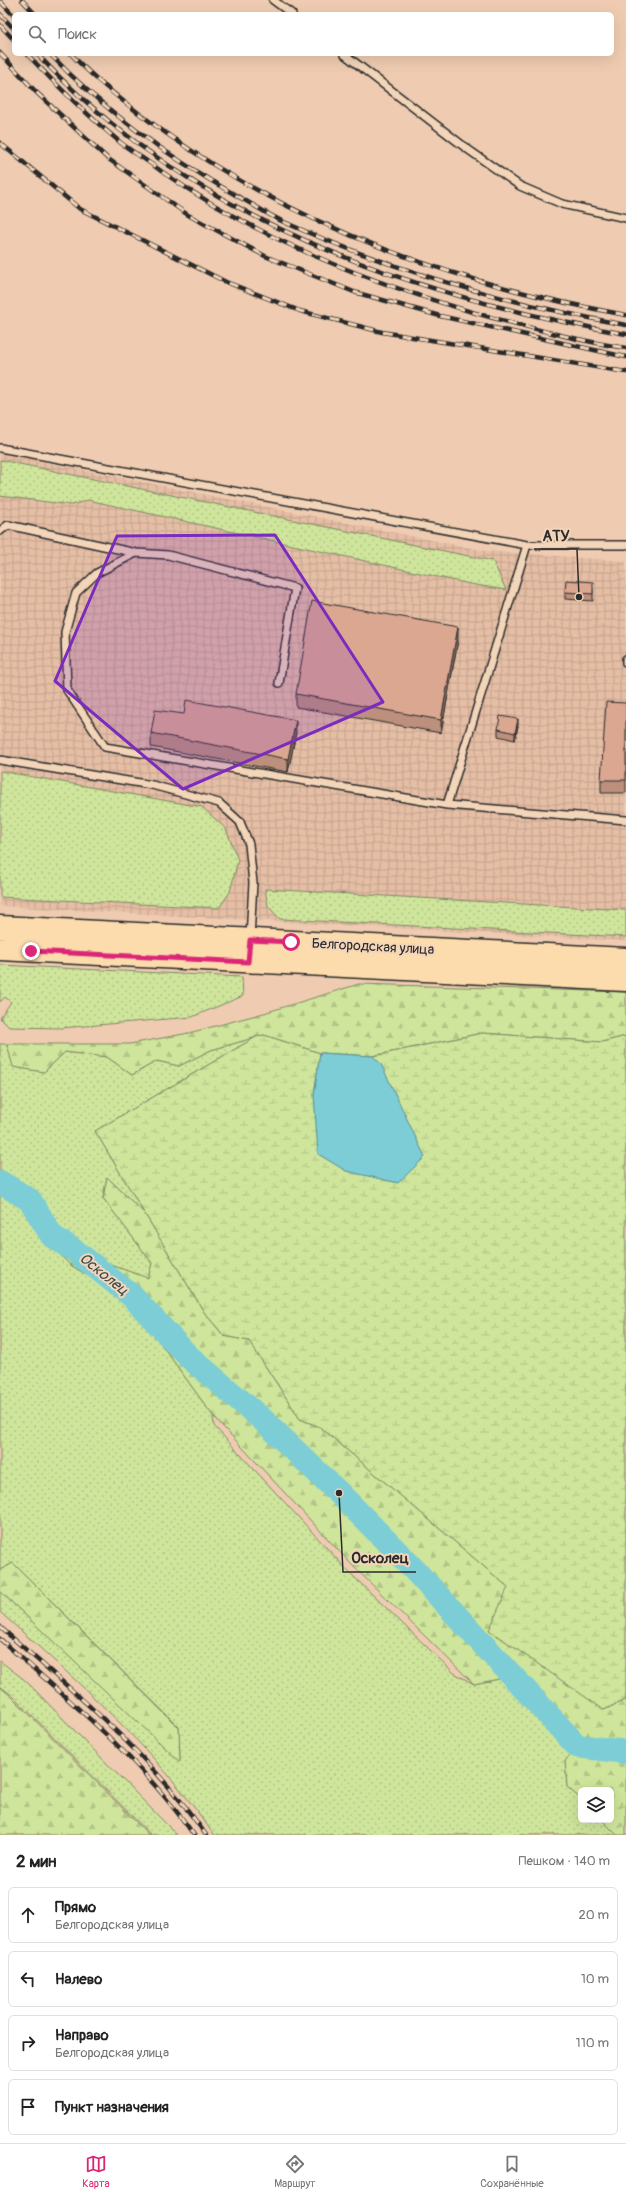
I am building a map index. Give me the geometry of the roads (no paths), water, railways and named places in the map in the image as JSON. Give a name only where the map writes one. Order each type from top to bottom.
[{"type":"main road","name":"Белгородская улица","points":[[0,927],[626,959]]},
{"type":"main road","points":[[248,962],[250,940]]},
{"type":"main road","name":"Белгородская улица","points":[[0,949],[626,980]]},
{"type":"lane","points":[[273,0],[289,12]]},
{"type":"lane","points":[[347,56],[466,148],[520,186],[562,204],[626,218]]},
{"type":"lane","points":[[0,448],[527,545],[626,545]]},
{"type":"lane","points":[[0,523],[136,553],[168,555],[295,588],[279,683]]},
{"type":"lane","points":[[0,531],[8,525]]},
{"type":"lane","points":[[447,805],[527,545]]},
{"type":"lane","points":[[136,553],[97,573],[76,593],[65,632],[67,690],[105,747],[447,805],[626,820]]},
{"type":"lane","points":[[0,760],[152,785],[219,803],[240,822],[249,844],[253,883],[250,940]]},
{"type":"water","points":[[320,1053],[373,1056],[381,1064],[425,1157],[398,1183],[346,1171],[318,1154],[314,1095]]},
{"type":"waterway","name":"Осколец","points":[[0,1182],[30,1200],[52,1236],[75,1251],[132,1296],[188,1356],[263,1420],[339,1493],[407,1562],[577,1746],[626,1752]]},
{"type":"railway","points":[[22,0],[33,12]]},
{"type":"railway","points":[[0,1],[12,14]]},
{"type":"railway","points":[[0,14],[12,27]]},
{"type":"railway","points":[[0,25],[12,38]]},
{"type":"railway","points":[[0,53],[36,92],[107,158],[188,215],[265,256],[354,292],[440,316],[626,357]]},
{"type":"railway","points":[[29,56],[72,100],[126,147],[199,196],[237,218],[277,238],[358,274],[443,303],[556,334],[626,348]]},
{"type":"railway","points":[[39,56],[98,112],[163,162],[234,205],[308,242],[385,272],[464,297],[545,318],[626,334]]},
{"type":"railway","points":[[52,56],[115,114],[163,150],[213,182],[278,219],[325,240],[409,271],[539,307],[626,325]]},
{"type":"railway","points":[[73,56],[94,77],[119,98],[170,136],[222,170],[276,200],[331,227],[388,250],[505,288],[565,303],[626,315]]},
{"type":"railway","points":[[0,143],[80,209],[226,282],[300,311],[382,332],[626,372]]},
{"type":"railway","points":[[0,1627],[82,1700],[135,1750],[184,1805],[206,1835]]},
{"type":"railway","points":[[0,1639],[78,1708],[128,1756],[173,1807],[194,1835]]},
{"type":"place","name":"АТУ","points":[[579,597]]},
{"type":"place","name":"Осколец","points":[[339,1493]]}]
